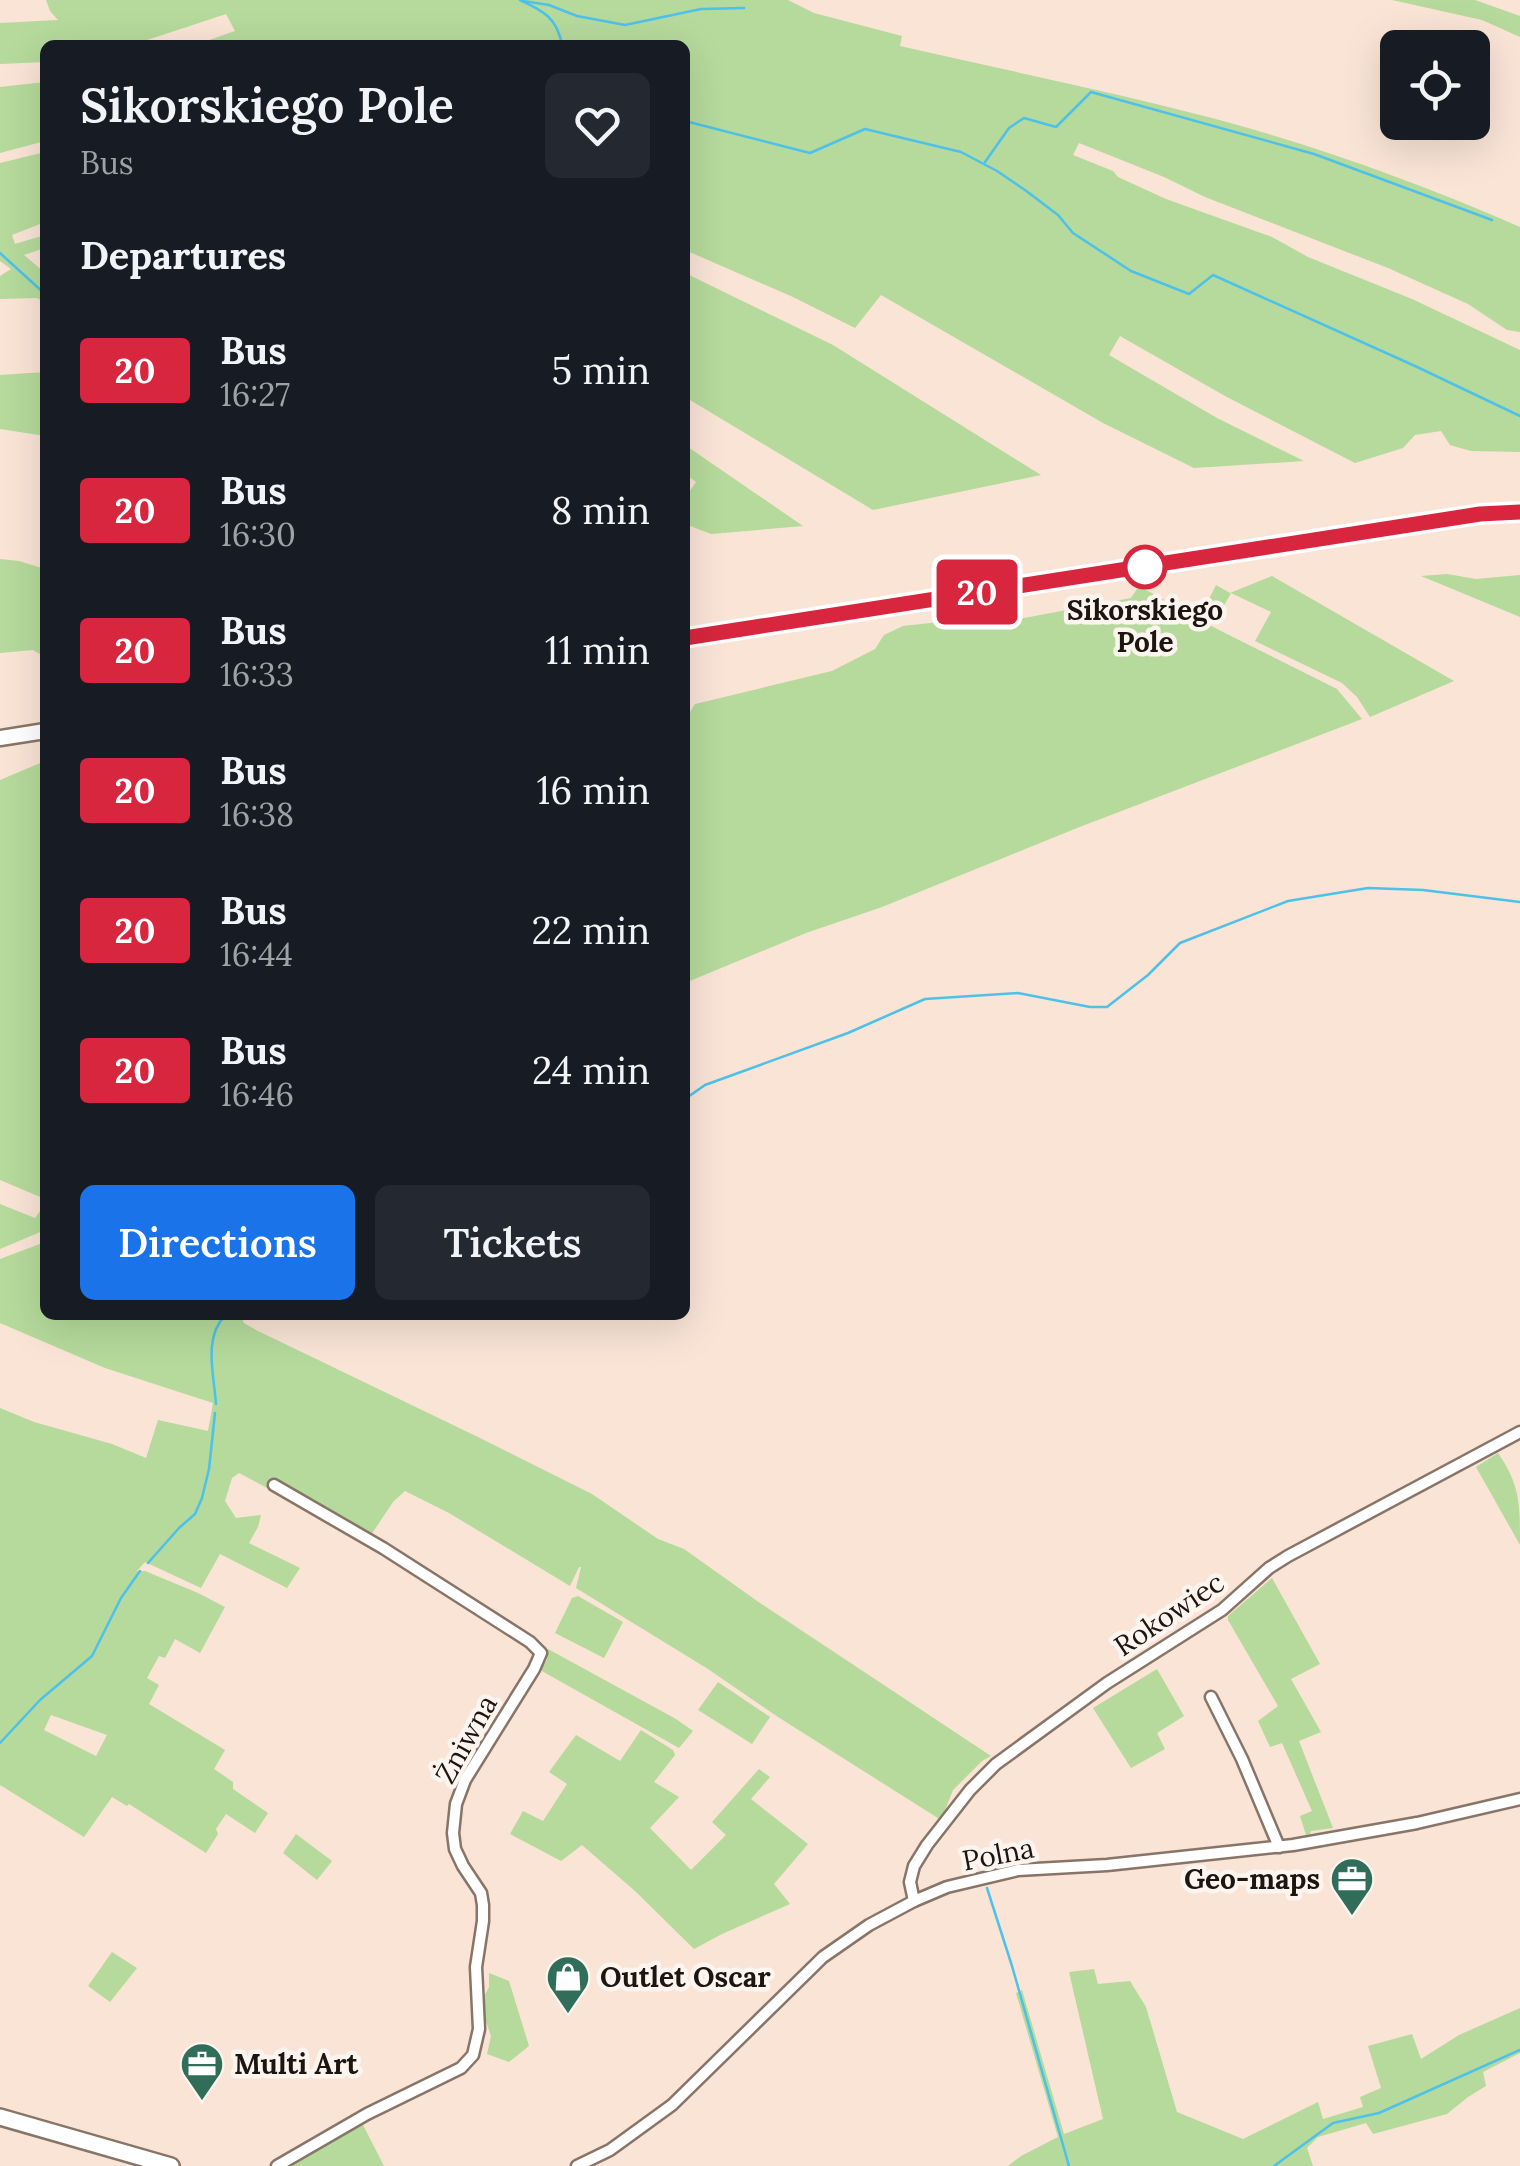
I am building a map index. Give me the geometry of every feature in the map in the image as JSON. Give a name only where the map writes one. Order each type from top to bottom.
[{"type":"main road","points":[[0,2118],[171,2166]]},
{"type":"street","points":[[690,637],[1480,514],[1520,512]]},
{"type":"street","points":[[0,738],[40,732]]},
{"type":"street","name":"Rokowiec","points":[[914,1900],[910,1882],[926,1845],[970,1790],[1004,1757],[1222,1610],[1288,1556],[1520,1432]]},
{"type":"street","name":"Żniwna","points":[[274,1485],[425,1574],[530,1642],[540,1653],[465,1780],[456,1804],[455,1849],[481,1893],[483,1904],[476,1967],[479,2029],[472,2055],[461,2068],[366,2114],[277,2166]]},
{"type":"street","points":[[1211,1698],[1279,1847]]},
{"type":"street","name":"Polna","points":[[577,2166],[621,2143],[672,2105],[823,1957],[870,1924],[947,1887],[1018,1870],[1279,1847],[1403,1826],[1520,1799]]},
{"type":"green space","points":[[46,0],[788,0],[814,13],[902,36],[900,46],[1173,108],[1290,141],[1406,181],[1520,227],[1520,332],[1507,330],[1468,304],[1388,268],[1079,143],[1073,155],[1166,199],[1272,237],[1308,257],[1412,299],[1520,350],[1520,452],[1471,451],[1450,445],[1441,431],[1415,435],[1403,448],[1355,463],[1120,336],[1109,355],[1217,418],[1304,461],[1194,468],[1103,423],[881,295],[855,328],[690,252],[690,40],[209,40],[235,31],[226,14],[147,40],[40,40],[40,62],[0,64],[0,23],[58,20]]},
{"type":"green space","points":[[1392,0],[1475,0],[1520,16],[1520,37],[1482,20]]},
{"type":"green space","points":[[40,83],[40,142],[0,153],[0,87]]},
{"type":"green space","points":[[40,153],[40,224],[12,235],[15,244],[40,236],[40,250],[24,255],[40,268],[40,300],[0,299],[0,276],[11,269],[0,261],[0,163]]},
{"type":"green space","points":[[690,275],[833,345],[1041,475],[873,510],[690,400]]},
{"type":"green space","points":[[40,372],[40,435],[0,429],[0,375]]},
{"type":"green space","points":[[690,448],[803,526],[711,534],[690,526],[690,491],[696,482],[690,478]]},
{"type":"green space","points":[[0,559],[40,567],[40,654],[33,650],[0,653]]},
{"type":"green space","points":[[1447,574],[1476,579],[1520,575],[1520,617],[1421,576]]},
{"type":"green space","points":[[1272,576],[1454,681],[1370,717],[1342,683],[1255,641],[1271,612],[1231,593],[1216,620],[1202,613],[1216,585],[1230,593]]},
{"type":"green space","points":[[1139,586],[1337,689],[1362,719],[690,981],[690,712],[695,704],[832,671],[875,649],[884,635],[903,626],[985,617],[1014,620],[1131,598]]},
{"type":"green space","points":[[40,763],[40,1197],[0,1180],[0,780]]},
{"type":"green space","points":[[0,1204],[35,1218],[40,1211],[40,1232],[0,1249]]},
{"type":"green space","points":[[40,1244],[40,1320],[243,1320],[256,1330],[592,1494],[658,1539],[684,1549],[991,1756],[953,1790],[941,1820],[576,1588],[581,1567],[570,1586],[405,1491],[371,1535],[274,1482],[269,1489],[239,1473],[232,1478],[225,1501],[236,1518],[261,1515],[249,1543],[300,1568],[287,1588],[220,1554],[201,1588],[145,1562],[137,1571],[145,1571],[225,1607],[200,1653],[175,1639],[165,1658],[159,1656],[147,1678],[159,1685],[149,1704],[225,1750],[214,1769],[233,1782],[233,1789],[268,1813],[255,1833],[226,1814],[206,1853],[112,1797],[84,1837],[0,1785],[0,1408],[146,1458],[158,1420],[208,1431],[213,1403],[105,1368],[0,1323],[0,1259]],"holes":[[[51,1715],[107,1735],[96,1756],[44,1730]]]},
{"type":"green space","points":[[1498,1453],[1517,1496],[1520,1545],[1476,1467]]},
{"type":"green space","points":[[1272,1578],[1320,1664],[1291,1679],[1321,1732],[1299,1741],[1333,1828],[1306,1835],[1300,1816],[1312,1811],[1282,1743],[1270,1747],[1258,1721],[1278,1706],[1228,1620]]},
{"type":"green space","points":[[578,1596],[623,1622],[604,1658],[555,1633],[572,1598]]},
{"type":"green space","points":[[548,1649],[693,1731],[679,1748],[540,1670]]},
{"type":"green space","points":[[1157,1669],[1184,1716],[1157,1733],[1165,1749],[1131,1768],[1093,1708]]},
{"type":"green space","points":[[718,1682],[770,1717],[752,1744],[698,1710]]},
{"type":"green space","points":[[641,1730],[673,1750],[675,1755],[654,1782],[679,1797],[650,1828],[691,1870],[726,1835],[712,1822],[759,1769],[770,1777],[751,1799],[808,1844],[774,1884],[790,1904],[694,1949],[582,1845],[561,1861],[510,1834],[523,1811],[543,1821],[567,1784],[549,1772],[576,1735],[620,1761]]},
{"type":"green space","points":[[296,1834],[332,1861],[317,1880],[283,1853]]},
{"type":"green space","points":[[112,1952],[137,1968],[110,2002],[88,1986]]},
{"type":"green space","points":[[1094,1969],[1098,1984],[1130,1981],[1146,2007],[1177,2112],[1243,2139],[1318,2102],[1323,2119],[1363,2107],[1360,2097],[1381,2088],[1368,2046],[1412,2034],[1421,2059],[1459,2035],[1520,2008],[1520,2053],[1483,2072],[1486,2086],[1447,2114],[1373,2134],[1366,2123],[1318,2137],[1307,2148],[1313,2166],[1008,2166],[1058,2137],[1016,1993],[1022,1990],[1064,2134],[1103,2119],[1069,1972]]},
{"type":"green space","points":[[489,1973],[509,1981],[529,2046],[509,2062],[487,2054],[491,2036],[480,2004],[489,1987]]},
{"type":"green space","points":[[362,2123],[384,2166],[283,2166],[307,2151],[314,2152],[314,2147]]},
{"type":"waterway","points":[[520,0],[548,16],[561,40]]},
{"type":"waterway","points":[[523,1],[625,25],[701,9],[744,8]]},
{"type":"waterway","points":[[985,162],[1009,128],[1024,118],[1056,127],[1091,92],[1314,154],[1492,220]]},
{"type":"waterway","points":[[690,122],[810,153],[865,129],[961,152],[1025,190],[1058,215],[1073,233],[1131,271],[1189,294],[1213,275],[1520,416]]},
{"type":"waterway","points":[[0,253],[40,289]]},
{"type":"waterway","points":[[690,1096],[705,1085],[848,1033],[925,999],[1018,993],[1107,1007],[1180,943],[1288,901],[1368,888],[1423,890],[1520,902]]},
{"type":"waterway","points":[[216,1404],[212,1345],[222,1320]]},
{"type":"waterway","points":[[148,1563],[195,1514],[209,1469],[215,1413]]},
{"type":"waterway","points":[[0,1743],[40,1700],[92,1656],[121,1598],[140,1571]]},
{"type":"waterway","points":[[987,1888],[1069,2166]]},
{"type":"waterway","points":[[1274,2166],[1333,2123],[1379,2113],[1520,2050]]},
{"type":"bus line","name":"20","points":[[690,637],[1480,514],[1520,512]]},
{"type":"place","name":"Sikorskiego Pole","points":[[1145,567]]},
{"type":"place","name":"Geo-maps","points":[[1352,1917]]},
{"type":"place","name":"Outlet Oscar","points":[[568,2015]]},
{"type":"place","name":"Multi Art","points":[[202,2102]]}]
